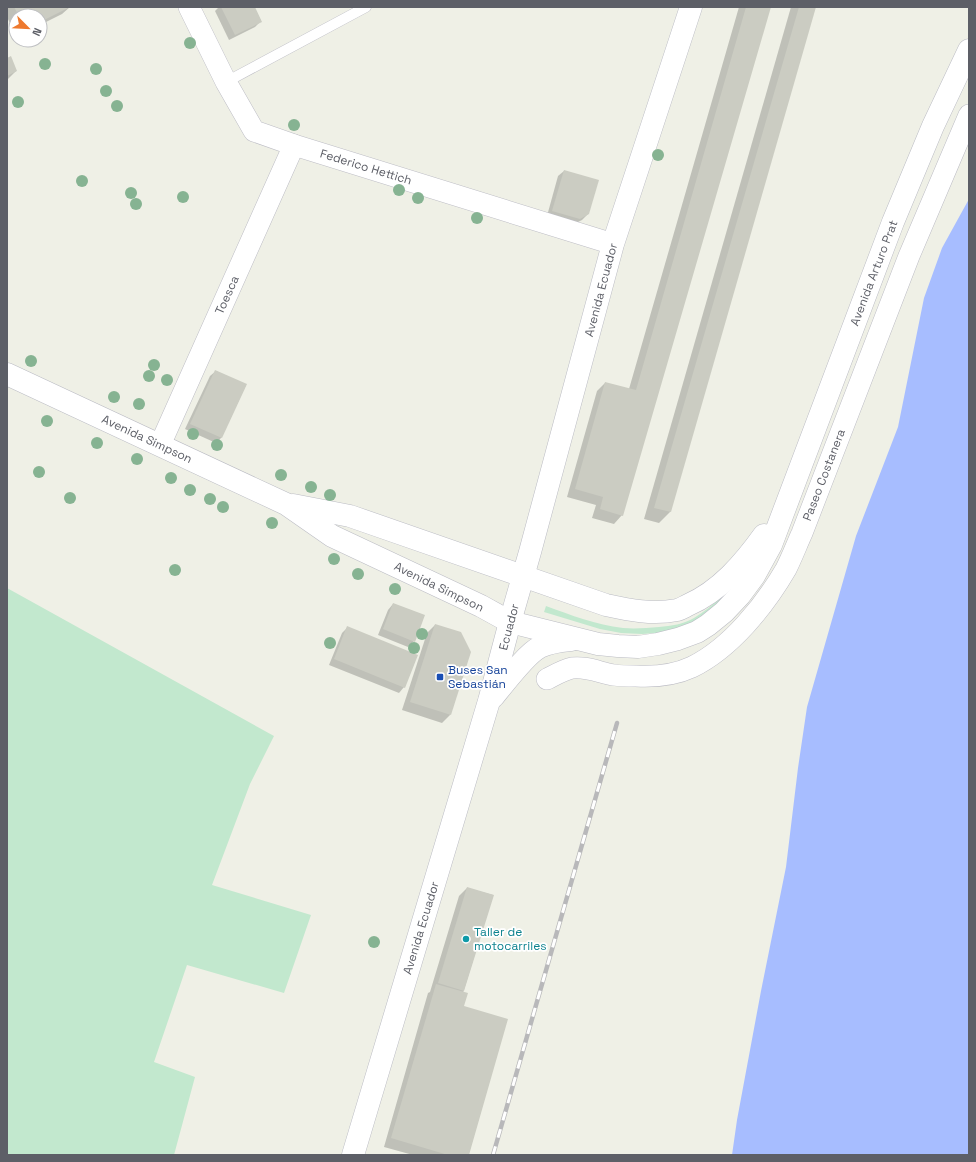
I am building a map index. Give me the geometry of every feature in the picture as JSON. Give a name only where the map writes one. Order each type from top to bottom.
[{"type":"main road","name":"Avenida Ecuador","points":[[523,576],[613,244],[691,7]]},
{"type":"main road","name":"Avenida Arturo Prat","points":[[510,622],[598,644],[638,647],[678,639],[697,632],[724,612],[740,595],[754,576],[771,545],[893,222],[933,126],[969,50]]},
{"type":"main road","name":"Avenida Simpson","points":[[7,374],[286,504],[332,536],[481,606],[510,622]]},
{"type":"main road","name":"Avenida Arturo Prat","points":[[523,576],[606,605],[650,612],[678,610],[701,600],[723,583],[754,550],[788,500]]},
{"type":"main road","name":"Avenida Simpson","points":[[286,504],[350,516],[523,576]]},
{"type":"main road","name":"Ecuador","points":[[490,701],[523,576]]},
{"type":"main road","points":[[490,701],[522,662],[539,647],[555,642],[578,639]]},
{"type":"main road","name":"Avenida Ecuador","points":[[352,1155],[490,701]]},
{"type":"street","name":"Federico Hettich","points":[[189,7],[226,82],[254,131],[294,145],[613,244]]},
{"type":"street","name":"Paseo Costanera","points":[[547,678],[573,668],[587,669],[614,675],[658,676],[675,673],[691,667],[712,656],[729,641],[767,599],[786,568],[802,533],[909,256],[969,115]]},
{"type":"street","name":"Toesca","points":[[160,445],[294,145]]},
{"type":"lane","points":[[226,82],[366,7]]},
{"type":"green space","points":[[744,573],[738,591],[697,622],[669,632],[642,634],[621,633],[600,629],[544,612],[546,606],[593,622],[613,627],[664,627],[690,620],[701,613],[721,597]]},
{"type":"green space","points":[[7,588],[274,736],[250,784],[212,885],[311,915],[284,993],[187,965],[154,1062],[195,1077],[174,1155],[7,1155]]},
{"type":"water","points":[[969,199],[969,1155],[732,1155],[761,991],[786,867],[807,707],[856,536],[898,427],[924,298],[942,248]]},
{"type":"building","points":[[70,7],[48,18],[48,8],[15,8]]},
{"type":"building","points":[[221,7],[255,7],[262,22],[235,35]]},
{"type":"building","points":[[746,7],[771,7],[623,516],[600,509],[603,497],[575,489],[605,382],[636,390]]},
{"type":"building","points":[[799,7],[816,7],[671,512],[654,508]]},
{"type":"building","points":[[11,56],[17,71],[7,76],[7,58]]},
{"type":"building","points":[[564,170],[599,180],[589,214],[580,219],[552,211]]},
{"type":"building","points":[[215,370],[247,384],[222,438],[190,424]]},
{"type":"building","points":[[393,603],[425,615],[415,642],[383,629]]},
{"type":"building","name":"Buses San Sebastián","points":[[435,624],[461,632],[471,652],[451,715],[410,702]]},
{"type":"building","points":[[347,626],[418,655],[405,688],[334,659]]},
{"type":"building","name":"Taller de motocarriles","points":[[467,887],[494,895],[464,991],[438,983]]},
{"type":"building","points":[[436,984],[468,993],[464,1006],[508,1019],[469,1155],[448,1155],[391,1138]]},
{"type":"railway","points":[[493,1155],[617,723]]},
{"type":"place","name":"Buses San Sebastián","points":[[440,677]]},
{"type":"place","name":"Taller de motocarriles","points":[[466,939]]}]
